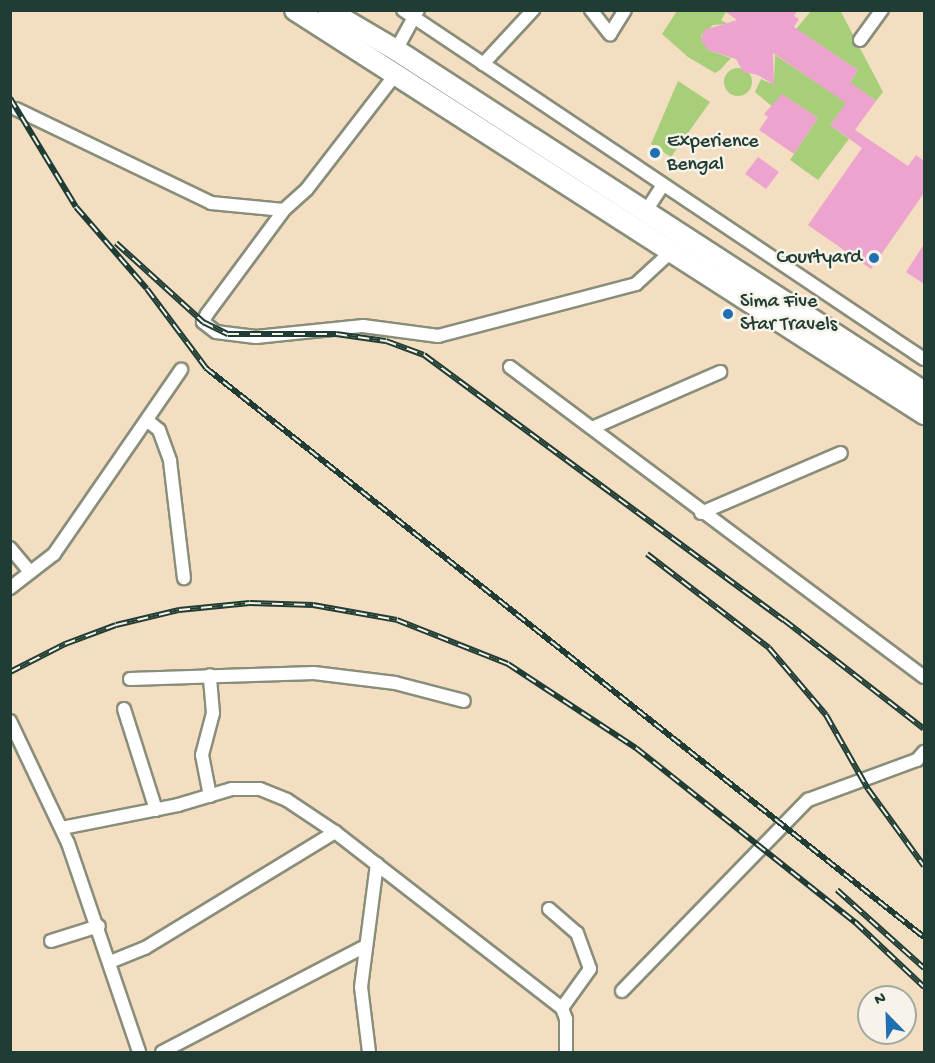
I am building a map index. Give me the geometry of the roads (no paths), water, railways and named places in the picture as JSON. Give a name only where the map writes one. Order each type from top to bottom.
[{"type":"main road","points":[[294,10],[396,75],[641,219],[924,392]]},
{"type":"main road","points":[[328,10],[396,50],[641,219],[673,250],[924,414]]},
{"type":"street","points":[[403,10],[416,14],[483,64],[924,359]]},
{"type":"street","points":[[483,64],[533,10]]},
{"type":"street","points":[[591,10],[610,34],[625,10]]},
{"type":"street","points":[[860,40],[882,10]]},
{"type":"street","points":[[396,50],[416,14]]},
{"type":"street","points":[[396,75],[306,190],[284,210],[207,314],[203,322],[216,332],[256,337],[363,326],[438,336],[636,284],[673,250]]},
{"type":"street","points":[[16,109],[211,203],[284,210]]},
{"type":"street","points":[[641,219],[663,185]]},
{"type":"street","points":[[510,368],[924,678]]},
{"type":"street","points":[[10,588],[54,554],[148,421],[181,370]]},
{"type":"street","points":[[592,428],[720,372]]},
{"type":"street","points":[[148,421],[159,430],[170,461],[184,578]]},
{"type":"street","points":[[701,513],[841,453]]},
{"type":"street","points":[[10,548],[30,572]]},
{"type":"street","points":[[130,679],[314,673],[395,683],[464,700]]},
{"type":"street","points":[[210,675],[213,713],[202,755],[210,796]]},
{"type":"street","points":[[124,709],[156,810]]},
{"type":"street","points":[[10,722],[62,828],[99,926],[139,1053]]},
{"type":"street","points":[[622,991],[808,800],[917,760],[924,752]]},
{"type":"street","points":[[62,828],[156,810],[232,789],[261,789],[288,800],[335,832],[561,1008],[566,1018],[566,1053]]},
{"type":"street","points":[[110,962],[145,948],[335,832]]},
{"type":"street","points":[[369,1053],[361,987],[377,864]]},
{"type":"street","points":[[549,909],[577,933],[590,969],[561,1008]]},
{"type":"street","points":[[51,941],[99,926]]},
{"type":"street","points":[[162,1052],[366,946]]},
{"type":"railway","points":[[10,98],[76,207],[147,289],[206,368],[924,937]]},
{"type":"railway","points":[[116,243],[203,322],[228,334],[336,334],[386,341],[424,355],[784,620],[924,729]]},
{"type":"railway","points":[[647,554],[769,648],[826,715],[868,789],[924,866]]},
{"type":"railway","points":[[10,672],[65,644],[116,625],[179,610],[250,603],[313,605],[397,620],[508,664],[636,748],[855,922],[924,987]]},
{"type":"railway","points":[[837,890],[924,968]]},
{"type":"place","name":"Experience Bengal","points":[[655,153]]},
{"type":"place","name":"Courtyard","points":[[874,258]]},
{"type":"place","name":"Sima Five Star Travels","points":[[728,314]]}]
